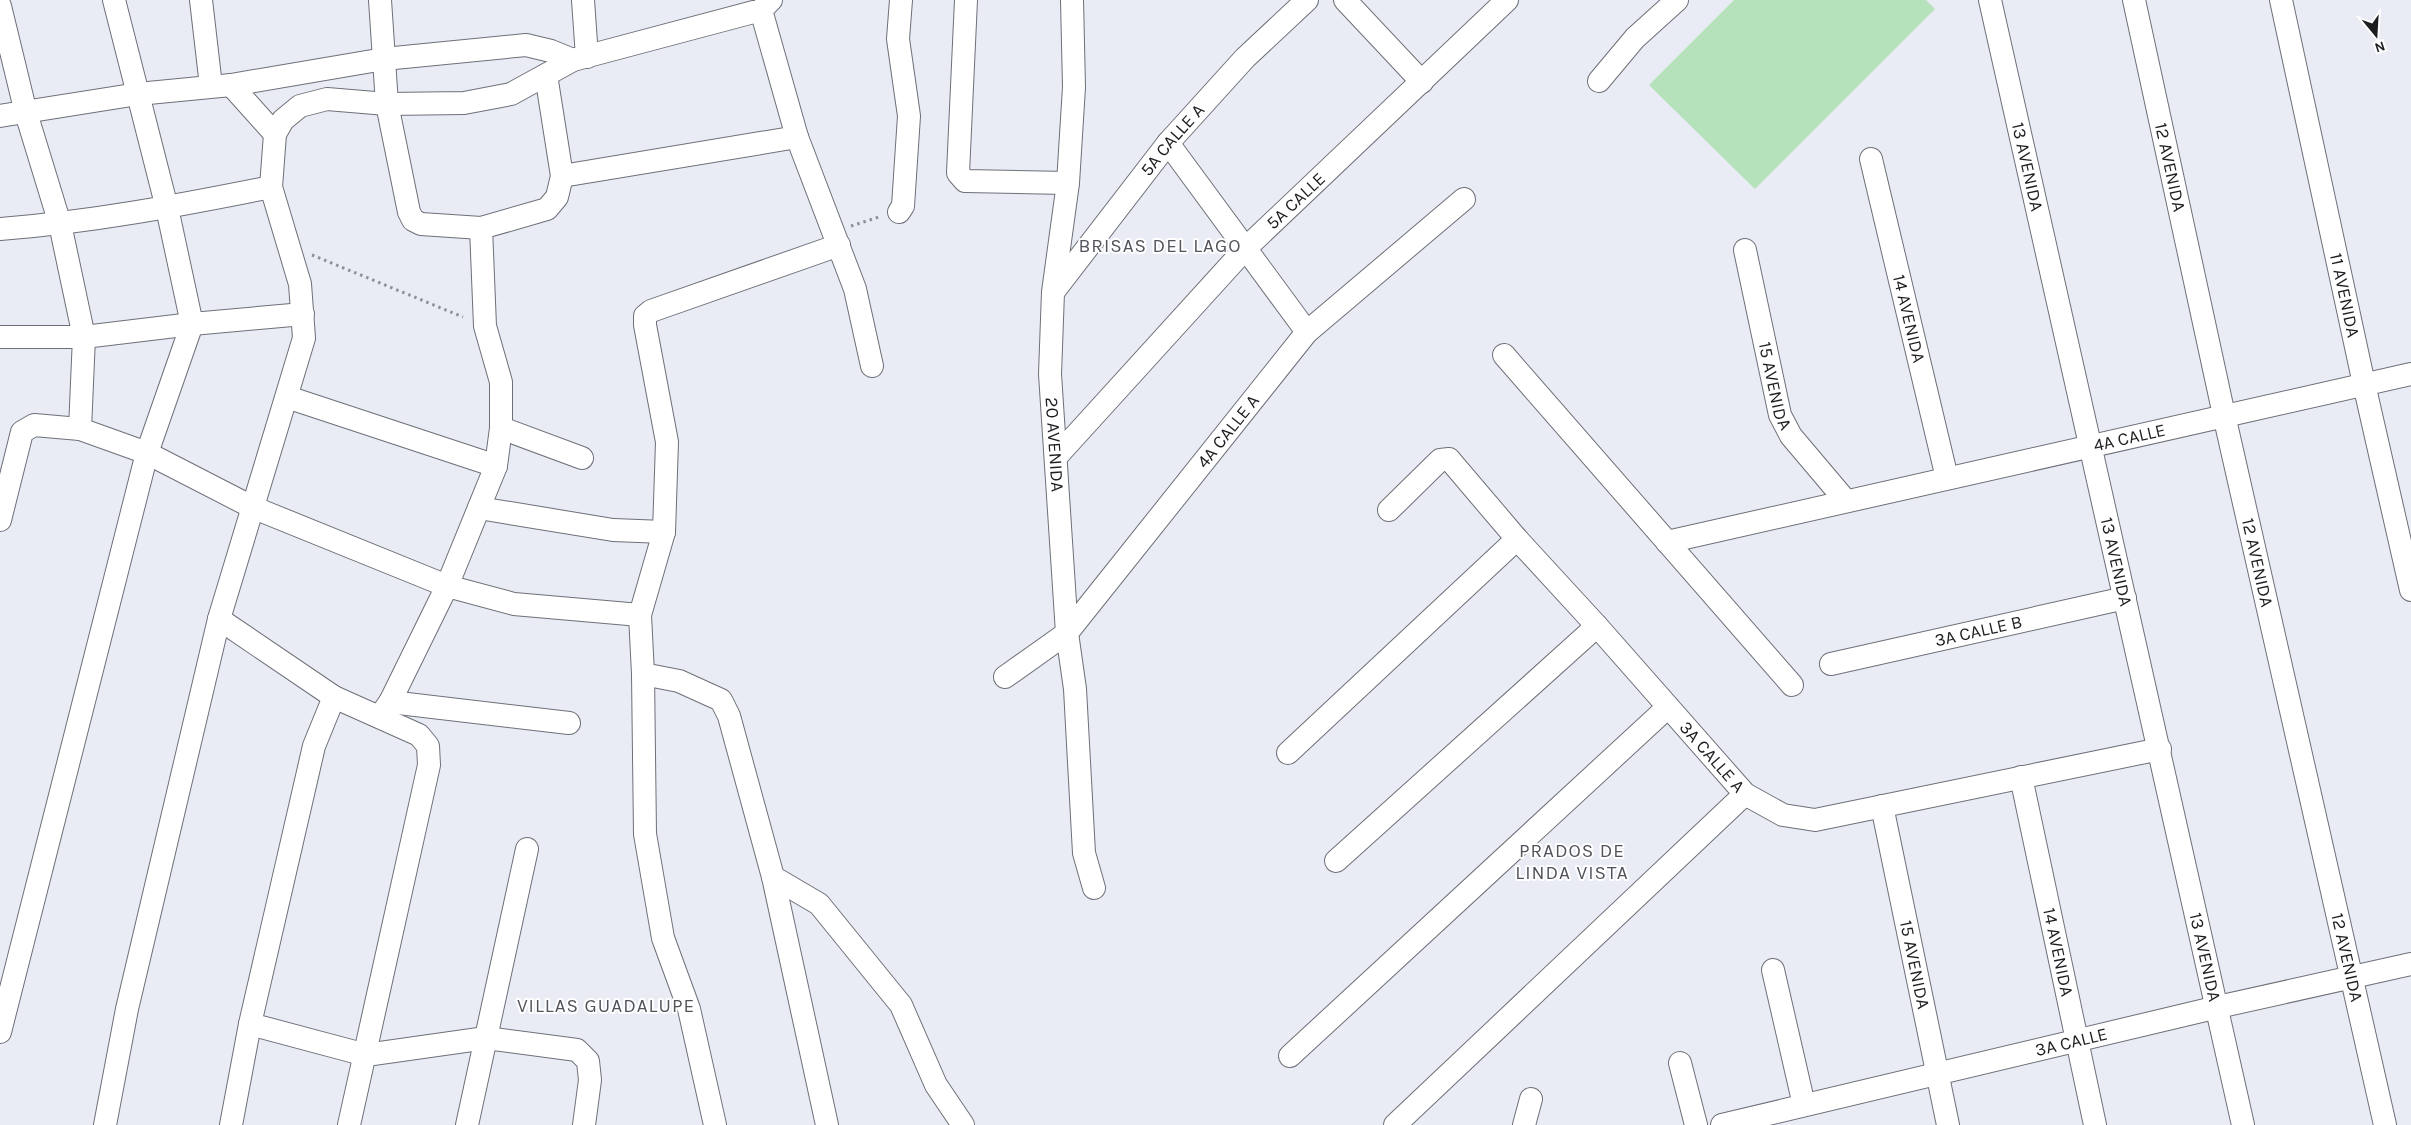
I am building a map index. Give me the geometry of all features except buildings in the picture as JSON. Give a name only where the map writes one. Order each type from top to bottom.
[{"type":"street","points":[[0,1032],[146,454],[192,324],[167,208],[114,0]]},
{"type":"street","points":[[201,0],[221,86],[275,134]]},
{"type":"street","points":[[380,0],[387,104],[410,212],[414,220],[421,224],[481,228],[547,209],[557,198],[562,176],[546,75]]},
{"type":"street","points":[[580,59],[583,0]]},
{"type":"street","points":[[899,212],[903,206],[908,116],[898,39],[901,0]]},
{"type":"street","points":[[966,0],[958,173],[960,178],[964,181],[1068,183]]},
{"type":"street","name":"20 AVENIDA","points":[[1072,0],[1074,87],[1068,183],[1053,292],[1050,374],[1067,633],[1075,688],[1084,853],[1094,888]]},
{"type":"street","name":"5A CALLE A","points":[[1053,292],[1168,143],[1245,58],[1307,0]]},
{"type":"street","points":[[1345,0],[1422,82]]},
{"type":"street","name":"5A CALLE","points":[[1056,457],[1246,248],[1507,0]]},
{"type":"street","points":[[1598,81],[1635,38],[1677,0]]},
{"type":"street","name":"13 AVENIDA","points":[[1990,0],[2160,749],[2243,1125]]},
{"type":"street","name":"12 AVENIDA","points":[[2134,0],[2224,415],[2385,1125]]},
{"type":"street","name":"11 AVENIDA","points":[[2281,0],[2364,384],[2411,590]]},
{"type":"street","points":[[105,1125],[127,1009],[219,619],[304,338],[300,284],[271,187],[275,134],[283,120],[300,106],[327,99],[387,104],[464,104],[511,94],[580,59],[766,5],[797,136],[856,289],[872,366]]},
{"type":"street","points":[[0,6],[26,113],[60,224],[84,337],[80,429]]},
{"type":"street","points":[[0,116],[138,94],[221,86],[384,59],[526,45],[580,59]]},
{"type":"street","points":[[562,176],[797,136]]},
{"type":"street","points":[[1168,143],[1307,332]]},
{"type":"street","name":"14 AVENIDA","points":[[1871,159],[1947,478]]},
{"type":"street","points":[[0,229],[60,224],[167,208],[271,187]]},
{"type":"street","name":"4A CALLE A","points":[[1005,677],[1067,633],[1307,332],[1464,199]]},
{"type":"street","points":[[385,709],[447,586],[496,466],[501,428],[501,382],[485,326],[481,228]]},
{"type":"street","points":[[715,1125],[689,1009],[663,938],[645,834],[643,674],[640,615],[664,532],[667,442],[645,316],[651,311],[836,238]]},
{"type":"street","name":"15 AVENIDA","points":[[1745,250],[1780,415],[1791,436],[1846,501]]},
{"type":"street","points":[[0,337],[84,337],[192,324],[303,314]]},
{"type":"street","points":[[1504,355],[1792,685]]},
{"type":"street","name":"4A CALLE","points":[[1667,542],[2411,374]]},
{"type":"street","points":[[287,397],[496,466]]},
{"type":"street","points":[[0,520],[22,432],[34,425],[80,429],[146,454],[252,507],[447,586],[514,604],[640,615]]},
{"type":"street","points":[[501,428],[582,458]]},
{"type":"street","name":"3A CALLE A","points":[[1389,510],[1440,460],[1449,460],[1517,540],[1597,626],[1745,794],[1783,815],[1816,820],[2160,749]]},
{"type":"street","points":[[478,508],[614,530],[664,532]]},
{"type":"street","points":[[1288,753],[1517,540]]},
{"type":"street","name":"3A CALLE B","points":[[1831,664],[2125,598]]},
{"type":"street","points":[[219,619],[334,697],[385,709],[570,723]]},
{"type":"street","points":[[1336,861],[1597,626]]},
{"type":"street","points":[[643,674],[679,682],[721,700],[730,716],[773,877],[827,1125]]},
{"type":"street","points":[[231,1125],[250,1024],[314,746],[334,697]]},
{"type":"street","points":[[1290,1056],[1668,707]]},
{"type":"street","points":[[349,1125],[429,765],[428,746],[419,735],[385,709]]},
{"type":"street","name":"14 AVENIDA","points":[[2021,778],[2095,1125]]},
{"type":"street","points":[[1395,1125],[1745,794]]},
{"type":"street","name":"15 AVENIDA","points":[[1882,806],[1948,1125]]},
{"type":"street","points":[[467,1125],[528,848]]},
{"type":"street","points":[[773,877],[819,904],[901,1006],[936,1085],[963,1125]]},
{"type":"street","name":"3A CALLE","points":[[1728,1124],[2218,1007],[2411,964]]},
{"type":"street","points":[[1773,970],[1804,1105]]},
{"type":"street","points":[[250,1024],[366,1055],[486,1038],[577,1050],[588,1061],[590,1080],[584,1125]]},
{"type":"street","points":[[1680,1063],[1696,1125]]},
{"type":"street","points":[[1524,1125],[1531,1099]]},
{"type":"path","points":[[836,238],[899,212]]},
{"type":"path","points":[[288,245],[485,326]]},
{"type":"green space","points":[[1734,0],[1926,0],[1935,9],[1755,189],[1649,85]]},
{"type":"district","name":"BRISAS DEL LAGO","points":[[1160,246]]},
{"type":"district","name":"PRADOS DE LINDA VISTA","points":[[1572,862]]},
{"type":"district","name":"VILLAS GUADALUPE","points":[[606,1006]]}]
